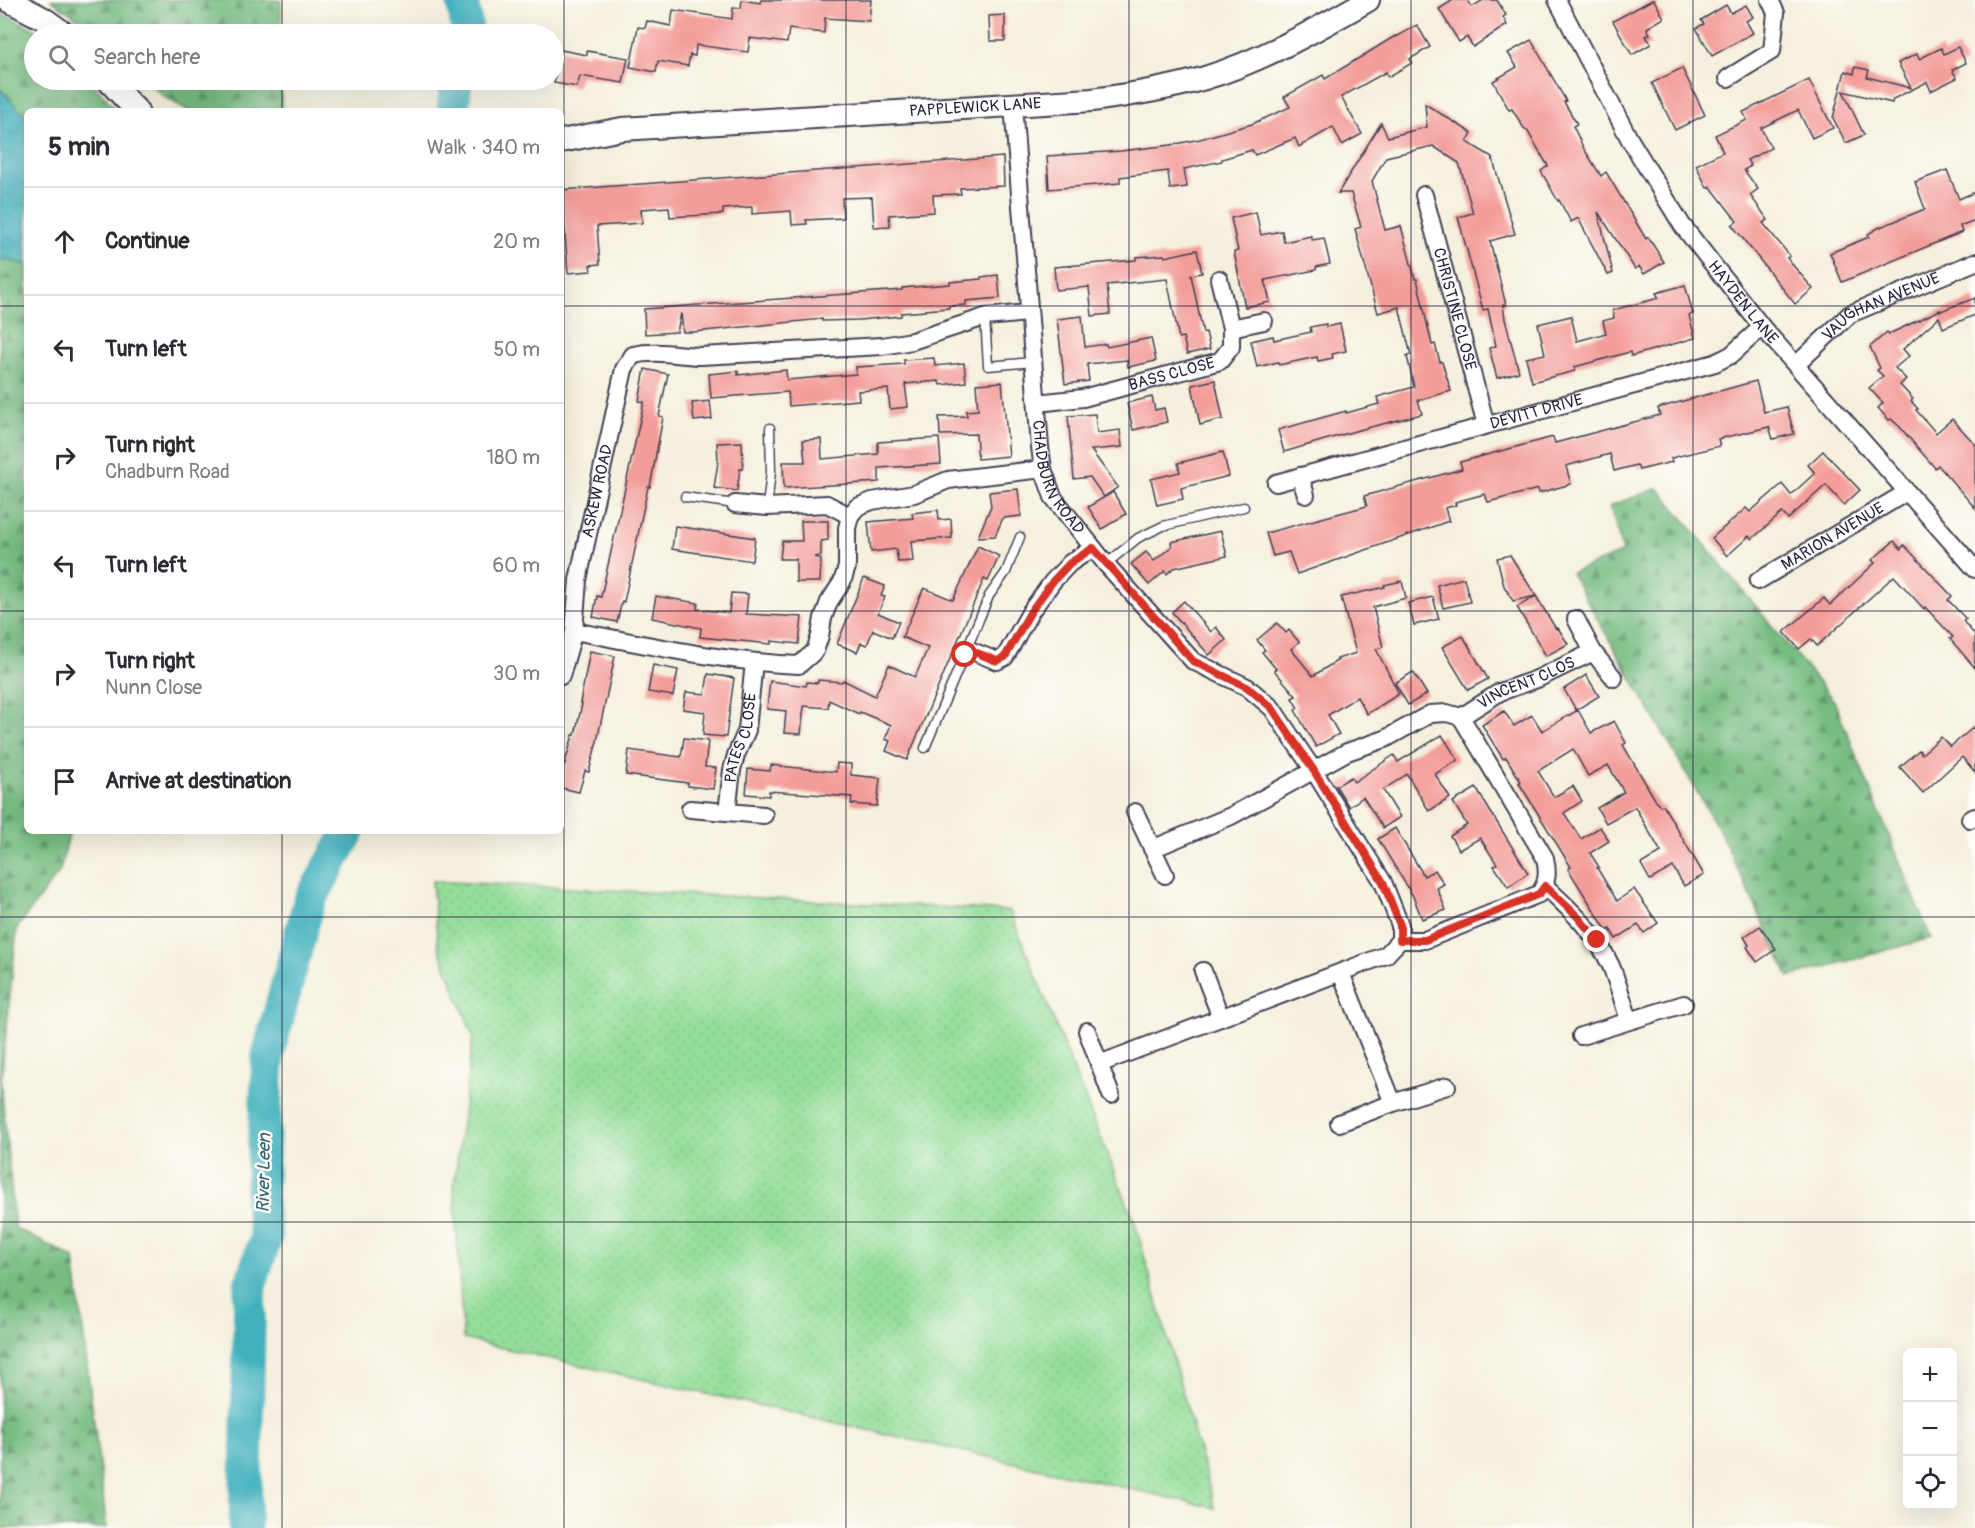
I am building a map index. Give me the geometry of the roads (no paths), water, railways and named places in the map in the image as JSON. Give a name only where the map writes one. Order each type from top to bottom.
[{"type":"street","points":[[8,0],[51,24]]},
{"type":"street","name":"PAPPLEWICK LANE","points":[[564,140],[622,129],[1092,100],[1150,92],[1206,78],[1254,60],[1368,0]]},
{"type":"street","name":"HAYDEN LANE","points":[[1557,0],[1630,140],[1682,225],[1762,327],[1975,569]]},
{"type":"street","points":[[1728,78],[1772,51],[1776,13],[1770,0]]},
{"type":"street","points":[[117,90],[134,108]]},
{"type":"street","name":"CHADBURN ROAD","points":[[1013,105],[1043,469],[1053,497],[1106,564],[1193,661],[1247,687],[1272,708],[1383,882],[1400,925],[1400,940]]},
{"type":"street","name":"CHRISTINE CLOSE","points":[[1424,195],[1486,426]]},
{"type":"street","name":"VAUGHAN AVENUE","points":[[1796,364],[1850,314],[1975,262]]},
{"type":"street","name":"BASS CLOSE","points":[[1037,403],[1083,398],[1220,361],[1231,347],[1231,328],[1219,279]]},
{"type":"street","points":[[984,317],[1029,313]]},
{"type":"street","name":"ASKEW ROAD","points":[[564,666],[574,631],[580,569],[624,369],[633,355],[650,351],[701,356],[882,346],[912,341],[984,317]]},
{"type":"street","points":[[1231,328],[1264,321]]},
{"type":"street","name":"DEVITT DRIVE","points":[[1276,483],[1715,363],[1731,355],[1762,327]]},
{"type":"street","points":[[574,631],[667,649],[754,662],[799,665],[815,651],[829,602],[842,582],[847,567],[847,528],[850,516],[857,507],[872,501],[914,494],[948,480],[1043,469]]},
{"type":"street","points":[[1300,476],[1306,495]]},
{"type":"street","name":"MARION AVENUE","points":[[1758,581],[1907,492]]},
{"type":"street","points":[[735,504],[767,507],[827,504],[850,516]]},
{"type":"street","points":[[967,649],[997,661],[1005,657],[1031,611],[1053,581],[1070,563],[1093,548]]},
{"type":"street","points":[[1576,619],[1593,652],[1614,678]]},
{"type":"street","name":"VINCENT CLOS","points":[[1461,717],[1500,692],[1537,679],[1593,652]]},
{"type":"street","name":"PATES CLOSE","points":[[727,812],[732,770],[747,730],[754,662]]},
{"type":"street","points":[[1099,1064],[1386,955],[1400,940],[1425,940],[1539,894],[1545,886],[1548,871],[1545,858],[1461,717],[1447,713],[1430,714],[1385,739],[1347,752],[1231,816],[1152,849]]},
{"type":"street","points":[[690,809],[764,815]]},
{"type":"street","points":[[1135,812],[1165,875]]},
{"type":"street","points":[[1545,886],[1577,916],[1597,940],[1611,966],[1629,1020]]},
{"type":"street","points":[[1203,971],[1221,1018]]},
{"type":"street","points":[[1341,973],[1393,1102]]},
{"type":"street","points":[[1581,1036],[1684,1004]]},
{"type":"street","points":[[1087,1031],[1111,1095]]},
{"type":"street","points":[[1339,1123],[1393,1102],[1447,1086]]},
{"type":"lane","points":[[984,317],[988,366],[1033,362]]},
{"type":"lane","points":[[767,507],[771,472],[770,428]]},
{"type":"lane","points":[[685,496],[735,504]]},
{"type":"lane","points":[[1106,564],[1138,538],[1163,526],[1244,507]]},
{"type":"lane","points":[[926,748],[989,596],[1005,572],[1020,537]]},
{"type":"water","points":[[0,89],[24,116],[24,263],[0,259]]},
{"type":"waterway","name":"River Leen","points":[[462,0],[466,24]]},
{"type":"waterway","name":"River Leen","points":[[453,108],[455,90]]},
{"type":"waterway","name":"River Leen","points":[[245,1528],[250,1285],[266,1238],[261,1203],[268,1055],[309,902],[347,834]]}]
